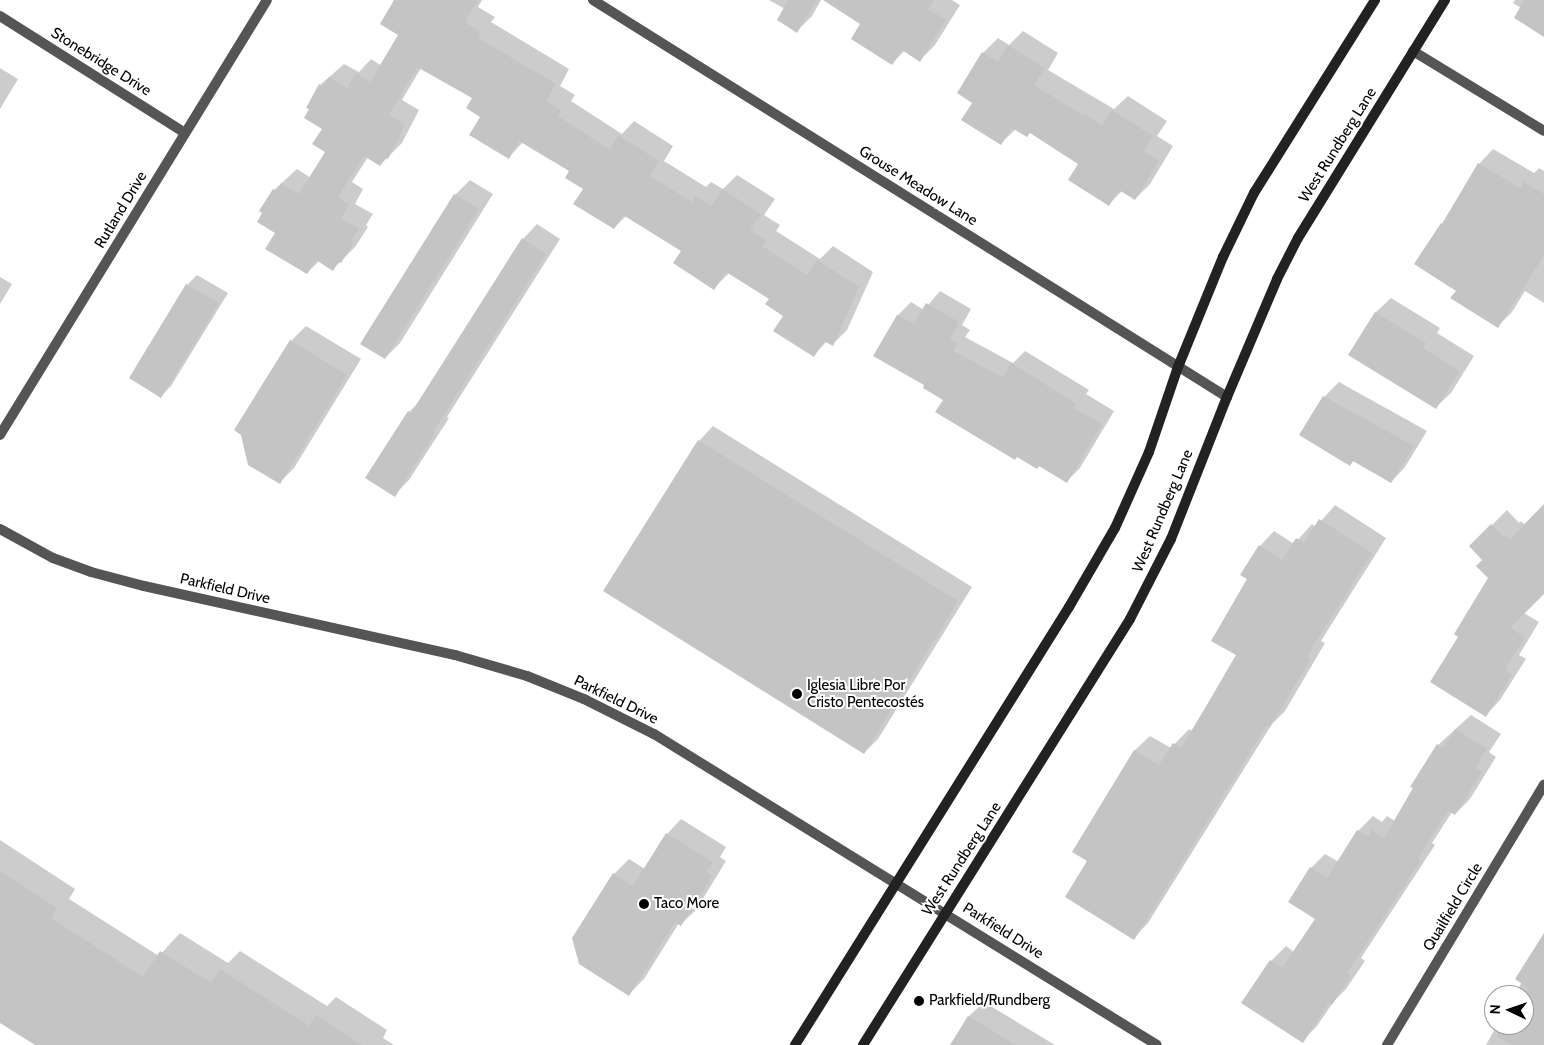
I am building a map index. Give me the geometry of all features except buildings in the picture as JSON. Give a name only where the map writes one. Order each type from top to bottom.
[{"type":"main road","points":[[795,1045],[1115,528],[1148,452],[1178,367],[1223,257],[1254,193],[1375,0]]},
{"type":"main road","name":"West Rundberg Lane","points":[[863,1045],[945,912],[1040,767],[1130,619],[1171,539],[1227,397],[1277,279],[1298,238],[1445,0]]},
{"type":"street","name":"Rutland Drive","points":[[0,435],[267,0]]},
{"type":"street","name":"Grouse Meadow Lane","points":[[593,0],[1227,397]]},
{"type":"street","name":"Stonebridge Drive","points":[[0,16],[185,133]]},
{"type":"street","points":[[1414,51],[1544,131]]},
{"type":"street","name":"Parkfield Drive","points":[[0,529],[53,558],[91,572],[144,586],[455,655],[527,676],[584,699],[654,734],[945,912],[1157,1045]]},
{"type":"street","name":"Quailfield Circle","points":[[1387,1045],[1544,785]]},
{"type":"place","name":"Iglesia Libre Por Cristo Pentecostés","points":[[797,694]]},
{"type":"place","name":"Taco More","points":[[644,904]]},
{"type":"place","name":"Parkfield/Rundberg","points":[[919,1001]]}]
